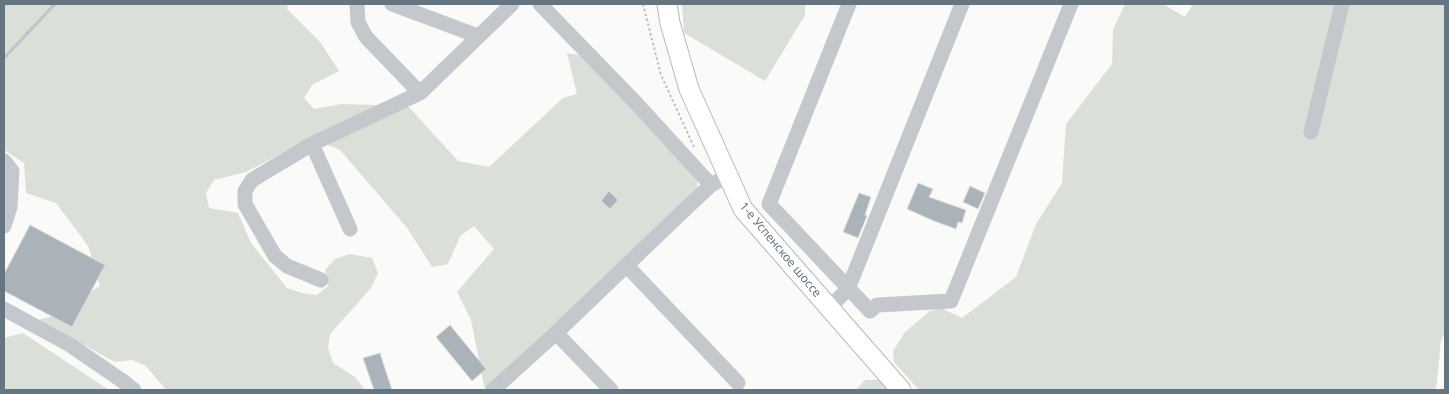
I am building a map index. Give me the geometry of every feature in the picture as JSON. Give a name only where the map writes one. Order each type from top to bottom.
[{"type":"main road","name":"1-е Успенское шоссе","points":[[667,4],[670,22],[689,89],[719,180],[901,390]]},
{"type":"street","points":[[356,4],[358,22],[366,37],[420,93]]},
{"type":"street","points":[[392,4],[478,36]]},
{"type":"street","points":[[321,280],[287,266],[275,256],[245,204],[245,191],[252,180],[312,144],[420,93],[512,4]]},
{"type":"street","points":[[493,390],[556,333],[679,215],[719,180],[636,103],[540,4]]},
{"type":"street","points":[[849,4],[769,204],[870,311],[877,304],[951,301],[1071,4]]},
{"type":"street","points":[[829,308],[848,289],[962,4]]},
{"type":"street","points":[[1311,132],[1342,4]]},
{"type":"street","points":[[312,144],[350,229]]},
{"type":"street","points":[[4,161],[12,171],[10,207],[4,226]]},
{"type":"street","points":[[627,266],[738,383]]},
{"type":"street","points":[[4,309],[70,345],[134,390]]},
{"type":"street","points":[[556,333],[611,390]]},
{"type":"path","points":[[644,4],[660,75],[696,151]]},
{"type":"shaded area","points":[[4,4],[288,4],[287,9],[320,42],[339,71],[312,85],[304,98],[314,109],[342,104],[408,106],[458,161],[489,167],[563,98],[577,94],[567,53],[584,56],[698,172],[697,194],[489,390],[485,390],[471,320],[457,292],[494,249],[474,226],[460,236],[448,264],[432,267],[408,229],[340,150],[311,138],[246,172],[214,180],[206,193],[209,208],[238,213],[251,243],[287,288],[302,293],[317,295],[328,286],[325,270],[335,259],[350,254],[372,258],[378,273],[371,288],[330,334],[328,348],[333,363],[355,377],[365,390],[166,390],[146,366],[132,360],[115,362],[38,320],[53,316],[66,324],[79,315],[73,302],[100,286],[89,248],[80,235],[56,203],[26,193],[24,163],[4,150]]},
{"type":"shaded area","points":[[682,4],[805,4],[805,15],[765,81],[684,33]]},
{"type":"shaded area","points":[[1125,4],[1163,4],[1185,17],[1193,4],[1445,4],[1445,333],[1441,340],[1435,390],[919,390],[894,362],[893,351],[905,332],[930,311],[941,308],[962,318],[1016,277],[1036,224],[1062,183],[1066,124],[1112,64],[1113,30]]},
{"type":"shaded area","points":[[23,333],[109,390],[4,390],[4,338]]},
{"type":"shaded area","points":[[865,380],[880,380],[890,390],[856,390]]},
{"type":"building","points":[[918,183],[933,189],[929,197],[966,210],[962,223],[958,222],[956,229],[907,209]]},
{"type":"building","points":[[970,186],[985,193],[978,209],[963,202]]},
{"type":"building","points":[[609,191],[618,200],[610,209],[601,201]]},
{"type":"building","points":[[859,193],[871,197],[865,215],[867,216],[858,238],[843,232]]},
{"type":"building","points":[[30,225],[105,265],[72,327],[4,291],[4,274]]},
{"type":"building","points":[[450,325],[486,369],[472,381],[436,337]]},
{"type":"building","points":[[380,353],[392,390],[374,390],[363,358]]},
{"type":"waterway","points":[[4,58],[55,4]]}]
